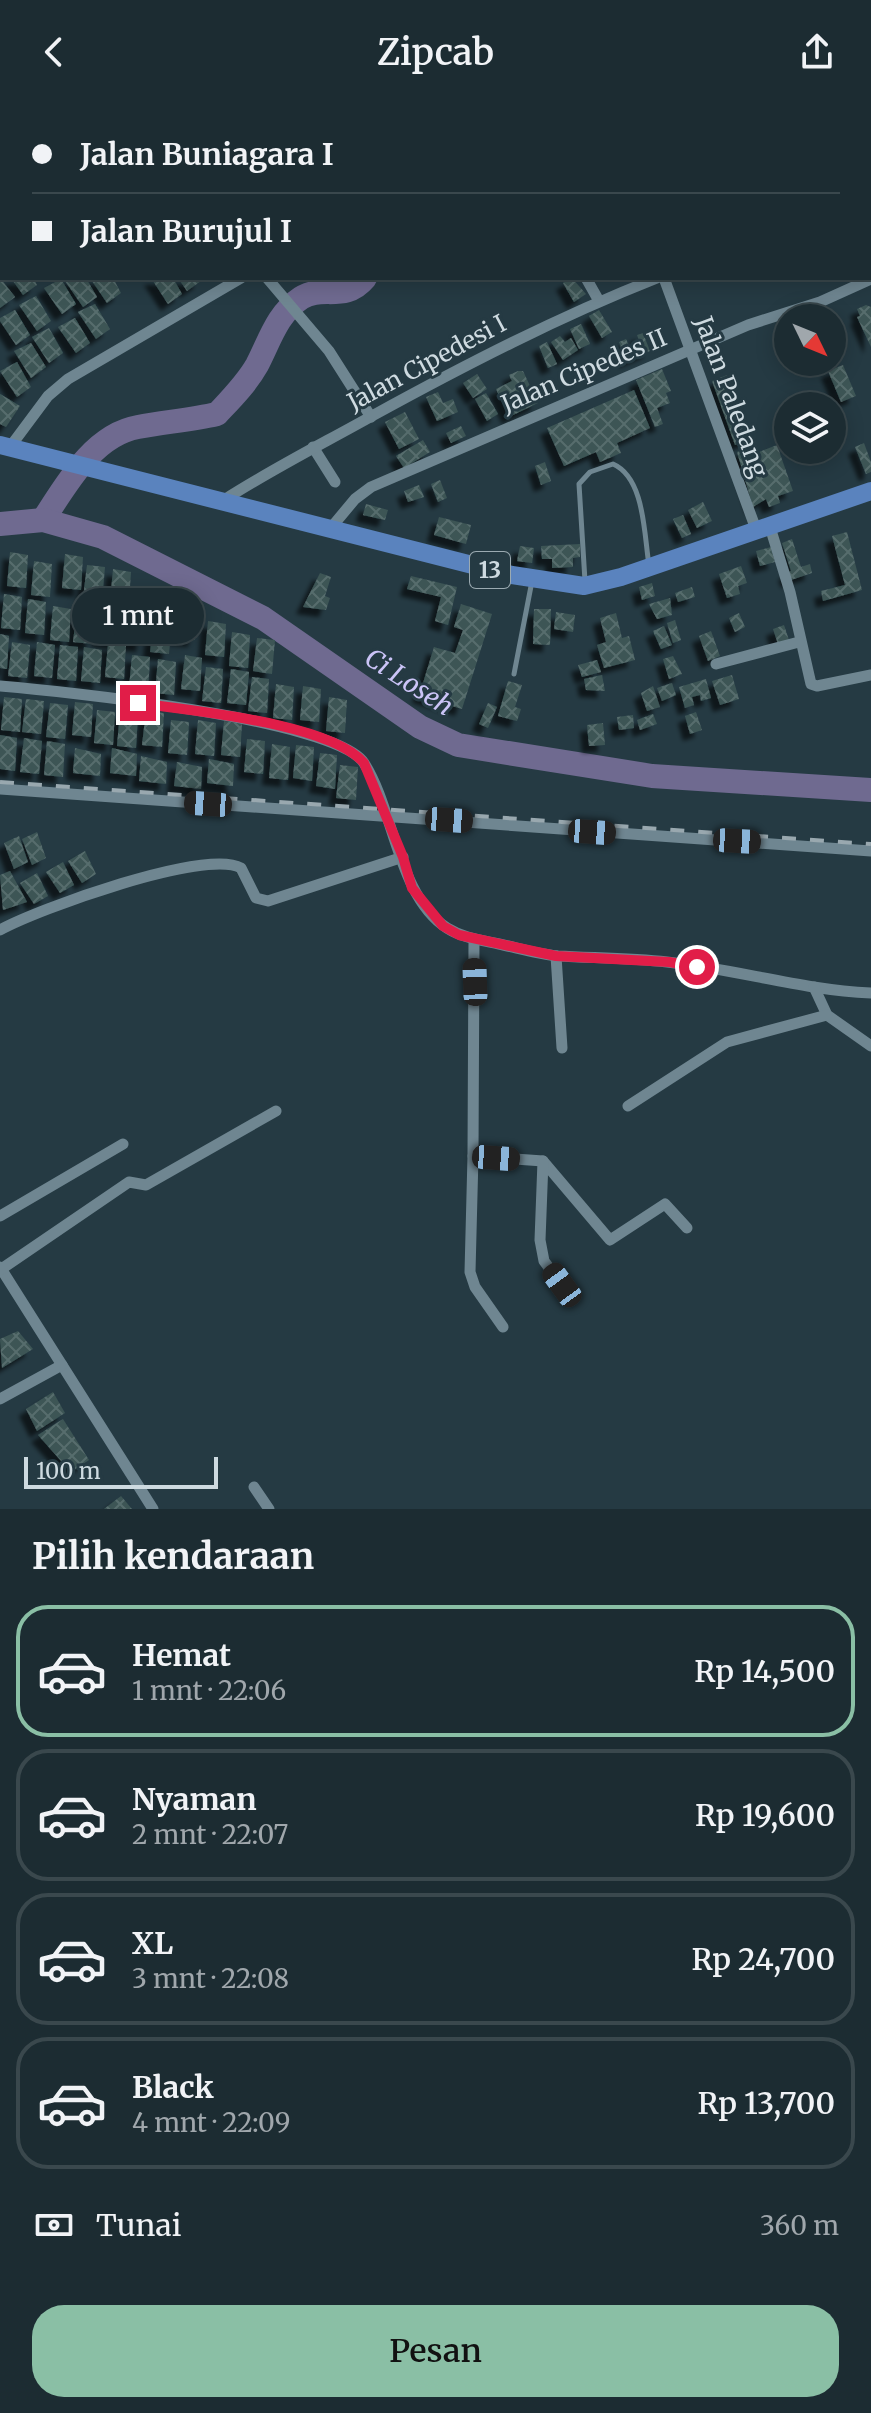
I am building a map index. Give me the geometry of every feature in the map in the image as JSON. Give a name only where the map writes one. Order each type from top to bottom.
[{"type":"highway","name":"13","points":[[5,446],[532,580],[584,586],[650,570],[871,491]]},
{"type":"street","points":[[5,446],[68,379],[238,280]]},
{"type":"street","points":[[270,280],[306,322],[371,417]]},
{"type":"street","points":[[587,280],[599,301]]},
{"type":"street","name":"Jalan Cipedesi I","points":[[224,500],[440,377],[599,301],[652,280]]},
{"type":"street","name":"Jalan Paledang","points":[[665,280],[790,592],[799,642],[814,685],[871,675]]},
{"type":"street","name":"Jalan Cipedes II","points":[[330,529],[355,499],[371,487],[692,349],[868,280]]},
{"type":"street","points":[[313,447],[335,482]]},
{"type":"street","points":[[716,664],[799,642]]},
{"type":"street","points":[[0,686],[56,691],[247,719],[333,741],[357,754],[364,763],[403,857],[412,888],[429,913],[459,935],[556,956],[669,962],[814,987],[871,993]]},
{"type":"street","points":[[0,789],[871,851]]},
{"type":"street","points":[[0,930],[64,900],[161,874],[230,863],[241,868],[256,898],[268,901],[403,857]]},
{"type":"street","points":[[474,939],[470,1272],[475,1287],[503,1327]]},
{"type":"street","points":[[556,956],[562,1048]]},
{"type":"street","points":[[814,987],[827,1015],[871,1046]]},
{"type":"street","points":[[628,1106],[727,1042],[827,1015]]},
{"type":"street","points":[[153,1509],[0,1269],[129,1182],[146,1185],[276,1111]]},
{"type":"street","points":[[0,1216],[123,1144]]},
{"type":"street","points":[[473,1156],[543,1161],[607,1239],[612,1240],[665,1204],[687,1228]]},
{"type":"street","points":[[543,1161],[540,1240],[544,1261],[562,1285]]},
{"type":"street","points":[[0,1399],[62,1365]]},
{"type":"street","points":[[254,1487],[269,1509]]},
{"type":"lane","points":[[584,586],[579,484],[590,472],[613,464],[621,468],[631,481],[650,570]]},
{"type":"lane","points":[[514,674],[532,580]]},
{"type":"building","points":[[0,280],[2,280],[15,297],[0,308]]},
{"type":"building","points":[[12,280],[34,280],[37,285],[23,295]]},
{"type":"building","points":[[62,280],[76,304],[62,314],[44,288]]},
{"type":"building","points":[[87,280],[97,297],[83,307],[65,281]]},
{"type":"building","points":[[91,280],[114,280],[121,293],[107,303]]},
{"type":"building","points":[[152,280],[174,280],[182,294],[168,304]]},
{"type":"building","points":[[179,280],[200,280],[201,281],[187,291]]},
{"type":"building","points":[[574,280],[586,294],[574,302],[563,283]]},
{"type":"building","points":[[36,296],[51,321],[37,331],[19,305]]},
{"type":"building","points":[[95,304],[110,329],[96,339],[78,312]]},
{"type":"building","points":[[866,305],[871,307],[871,347],[857,317],[860,316],[857,309]]},
{"type":"building","points":[[15,310],[30,335],[16,345],[0,321],[0,318]]},
{"type":"building","points":[[599,310],[612,332],[602,338],[589,316]]},
{"type":"building","points":[[75,318],[90,343],[76,353],[58,327]]},
{"type":"building","points":[[581,324],[590,344],[579,349],[570,329]]},
{"type":"building","points":[[49,328],[63,353],[49,363],[32,337]]},
{"type":"building","points":[[643,333],[650,351],[626,361],[619,342],[626,339],[631,350],[641,346],[637,335]]},
{"type":"building","points":[[560,336],[565,342],[571,338],[578,350],[563,360],[551,342]]},
{"type":"building","points":[[547,342],[557,364],[548,368],[539,346]]},
{"type":"building","points":[[31,343],[46,367],[31,378],[14,351]]},
{"type":"building","points":[[17,362],[31,387],[17,397],[0,371]]},
{"type":"building","points":[[662,369],[671,391],[666,393],[670,403],[657,408],[663,424],[655,427],[636,380]]},
{"type":"building","points":[[523,371],[538,403],[509,417],[496,389],[512,381],[509,375]]},
{"type":"building","points":[[846,372],[856,396],[846,400],[846,392],[837,392],[830,376],[846,376]]},
{"type":"building","points":[[477,374],[487,389],[473,398],[463,383]]},
{"type":"building","points":[[727,375],[750,439],[735,445],[712,381]]},
{"type":"building","points":[[634,390],[650,428],[617,443],[621,453],[600,462],[596,452],[564,466],[547,428]]},
{"type":"building","points":[[438,392],[443,403],[453,399],[458,412],[437,421],[426,397]]},
{"type":"building","points":[[486,393],[498,414],[487,421],[475,399]]},
{"type":"building","points":[[0,394],[20,406],[6,427],[0,424]]},
{"type":"building","points":[[405,412],[419,439],[399,449],[385,422]]},
{"type":"building","points":[[461,426],[466,436],[451,443],[446,433]]},
{"type":"building","points":[[423,440],[430,452],[404,468],[396,456]]},
{"type":"building","points":[[864,443],[871,462],[871,472],[866,474],[855,447]]},
{"type":"building","points":[[756,445],[759,452],[774,446],[774,464],[784,464],[793,491],[778,496],[780,503],[769,507],[766,499],[753,507],[737,452]]},
{"type":"building","points":[[545,462],[551,481],[541,485],[535,466]]},
{"type":"building","points":[[440,480],[447,498],[438,502],[431,484]]},
{"type":"building","points":[[419,485],[424,497],[408,502],[404,491]]},
{"type":"building","points":[[703,502],[712,521],[697,528],[688,510]]},
{"type":"building","points":[[366,504],[388,510],[385,520],[363,515]]},
{"type":"building","points":[[683,515],[691,534],[682,538],[673,519]]},
{"type":"building","points":[[439,517],[471,525],[466,544],[434,535]]},
{"type":"building","points":[[847,532],[862,590],[823,601],[821,591],[845,585],[832,536]]},
{"type":"building","points":[[792,539],[801,567],[810,564],[812,573],[788,581],[785,573],[791,571],[782,543]]},
{"type":"building","points":[[580,544],[580,557],[573,558],[573,567],[552,568],[552,559],[542,559],[541,546]]},
{"type":"building","points":[[520,546],[534,548],[532,563],[517,561]]},
{"type":"building","points":[[771,547],[775,562],[760,566],[756,551]]},
{"type":"building","points":[[10,552],[28,555],[26,588],[7,586]]},
{"type":"building","points":[[65,554],[83,557],[81,590],[62,588]]},
{"type":"building","points":[[34,561],[52,564],[50,597],[31,595]]},
{"type":"building","points":[[87,565],[105,567],[102,600],[83,598]]},
{"type":"building","points":[[741,566],[747,583],[738,586],[740,594],[727,598],[719,574]]},
{"type":"building","points":[[113,569],[131,572],[129,605],[110,603]]},
{"type":"building","points":[[320,573],[331,577],[325,596],[330,598],[326,610],[303,607]]},
{"type":"building","points":[[411,576],[457,587],[448,625],[435,621],[441,597],[407,589]]},
{"type":"building","points":[[652,583],[655,596],[642,600],[639,587]]},
{"type":"building","points":[[692,587],[695,597],[678,602],[675,593]]},
{"type":"building","points":[[4,594],[22,597],[20,630],[1,628]]},
{"type":"building","points":[[670,598],[672,615],[657,619],[649,604]]},
{"type":"building","points":[[28,599],[46,602],[44,635],[25,633]]},
{"type":"building","points":[[180,604],[198,607],[195,640],[176,638]]},
{"type":"building","points":[[461,604],[492,614],[462,709],[419,696],[434,647],[455,653],[463,630],[454,627]]},
{"type":"building","points":[[53,606],[71,609],[69,642],[50,640]]},
{"type":"building","points":[[103,607],[121,609],[119,642],[99,640]]},
{"type":"building","points":[[77,608],[95,611],[92,644],[73,642]]},
{"type":"building","points":[[534,609],[551,609],[550,645],[533,644]]},
{"type":"building","points":[[127,610],[145,612],[143,645],[124,643]]},
{"type":"building","points":[[556,612],[575,615],[573,632],[554,629]]},
{"type":"building","points":[[616,613],[622,638],[629,636],[635,660],[604,668],[597,645],[606,642],[600,618]]},
{"type":"building","points":[[739,613],[745,627],[735,632],[729,618]]},
{"type":"building","points":[[154,618],[172,621],[169,654],[150,652]]},
{"type":"building","points":[[675,620],[681,640],[673,643],[667,623]]},
{"type":"building","points":[[208,621],[226,624],[224,657],[205,655]]},
{"type":"building","points":[[784,625],[789,640],[778,644],[773,629]]},
{"type":"building","points":[[664,626],[672,645],[661,649],[653,631]]},
{"type":"building","points":[[711,631],[720,656],[708,661],[699,636]]},
{"type":"building","points":[[232,632],[250,635],[248,668],[229,666]]},
{"type":"building","points":[[0,634],[9,636],[7,669],[0,668]]},
{"type":"building","points":[[257,638],[275,640],[272,674],[253,671]]},
{"type":"building","points":[[12,642],[30,645],[27,678],[8,676]]},
{"type":"building","points":[[37,642],[55,645],[52,678],[34,676]]},
{"type":"building","points":[[108,644],[126,646],[124,679],[105,677]]},
{"type":"building","points":[[60,645],[78,647],[76,681],[57,679]]},
{"type":"building","points":[[84,647],[102,650],[100,683],[81,681]]},
{"type":"building","points":[[132,655],[150,657],[148,691],[129,688]]},
{"type":"building","points":[[185,655],[202,658],[200,691],[181,689]]},
{"type":"building","points":[[673,656],[682,674],[669,679],[663,659]]},
{"type":"building","points":[[158,659],[176,662],[174,695],[155,693]]},
{"type":"building","points":[[597,660],[601,672],[582,677],[578,665]]},
{"type":"building","points":[[206,667],[223,669],[221,703],[202,701]]},
{"type":"building","points":[[231,669],[249,672],[246,705],[227,703]]},
{"type":"building","points":[[602,675],[605,691],[586,690],[584,679]]},
{"type":"building","points":[[732,675],[739,699],[720,705],[712,681]]},
{"type":"building","points":[[252,677],[269,679],[267,713],[248,711]]},
{"type":"building","points":[[706,679],[711,698],[701,701],[700,695],[692,697],[694,705],[685,708],[679,687]]},
{"type":"building","points":[[508,681],[522,685],[515,707],[521,709],[517,721],[498,716]]},
{"type":"building","points":[[672,683],[676,695],[662,701],[657,688]]},
{"type":"building","points":[[276,684],[294,687],[292,720],[273,718]]},
{"type":"building","points":[[303,686],[321,689],[319,722],[300,720]]},
{"type":"building","points":[[653,686],[660,707],[647,711],[641,693]]},
{"type":"building","points":[[4,697],[22,699],[20,732],[1,730]]},
{"type":"building","points":[[329,697],[347,700],[345,733],[326,731]]},
{"type":"building","points":[[26,699],[44,701],[41,734],[22,732]]},
{"type":"building","points":[[75,702],[93,704],[91,737],[72,735]]},
{"type":"building","points":[[50,703],[68,705],[65,739],[46,737]]},
{"type":"building","points":[[488,703],[497,707],[488,728],[479,724]]},
{"type":"building","points":[[97,710],[115,712],[113,745],[94,743]]},
{"type":"building","points":[[146,711],[164,713],[162,747],[142,745]]},
{"type":"building","points":[[120,712],[138,714],[136,748],[117,746]]},
{"type":"building","points":[[696,712],[702,730],[690,734],[685,716]]},
{"type":"building","points":[[653,714],[657,724],[640,730],[637,720]]},
{"type":"building","points":[[633,715],[634,728],[619,730],[617,717]]},
{"type":"building","points":[[171,720],[189,722],[187,755],[168,753]]},
{"type":"building","points":[[198,720],[216,723],[214,756],[195,754]]},
{"type":"building","points":[[224,721],[242,724],[240,757],[221,755]]},
{"type":"building","points":[[603,723],[605,745],[589,746],[587,725]]},
{"type":"building","points":[[0,735],[17,738],[15,771],[0,769]]},
{"type":"building","points":[[24,738],[42,741],[39,774],[20,772]]},
{"type":"building","points":[[247,739],[265,741],[263,774],[244,772]]},
{"type":"building","points":[[47,741],[65,744],[63,777],[44,775]]},
{"type":"building","points":[[272,744],[290,747],[288,780],[269,778]]},
{"type":"building","points":[[296,745],[314,747],[312,781],[293,778]]},
{"type":"building","points":[[75,748],[101,754],[100,776],[73,773]]},
{"type":"building","points":[[112,748],[137,754],[136,776],[110,773]]},
{"type":"building","points":[[320,753],[337,755],[335,789],[316,786]]},
{"type":"building","points":[[141,756],[167,762],[166,784],[139,781]]},
{"type":"building","points":[[209,759],[234,764],[233,786],[207,783]]},
{"type":"building","points":[[177,762],[202,767],[201,789],[174,786]]},
{"type":"building","points":[[340,765],[358,767],[356,800],[336,798]]},
{"type":"building","points":[[37,832],[46,858],[32,865],[22,839]]},
{"type":"building","points":[[19,836],[28,862],[14,869],[4,843]]},
{"type":"building","points":[[85,851],[96,874],[82,883],[68,861]]},
{"type":"building","points":[[63,862],[74,885],[60,893],[46,872]]},
{"type":"building","points":[[10,871],[27,902],[3,910],[0,875]]},
{"type":"building","points":[[37,873],[48,896],[34,904],[20,883]]},
{"type":"building","points":[[18,1331],[33,1349],[2,1368],[0,1339]]},
{"type":"building","points":[[53,1392],[65,1413],[37,1431],[26,1409]]},
{"type":"building","points":[[63,1419],[89,1460],[71,1472],[38,1435]]},
{"type":"building","points":[[121,1496],[132,1509],[104,1509]]},
{"type":"waterway","points":[[43,520],[82,463],[107,440],[138,427],[217,414],[253,372],[275,328],[293,304],[309,294],[349,290],[363,280]]},
{"type":"waterway","name":"Ci Loseh","points":[[0,524],[43,520],[103,537],[263,618],[420,727],[458,745],[652,776],[871,790]]},
{"type":"railway","points":[[0,782],[871,844]]},
{"type":"route","points":[[138,703],[247,719],[333,741],[357,754],[364,763],[403,857],[412,888],[429,913],[459,935],[556,956],[669,962],[697,967]]}]
